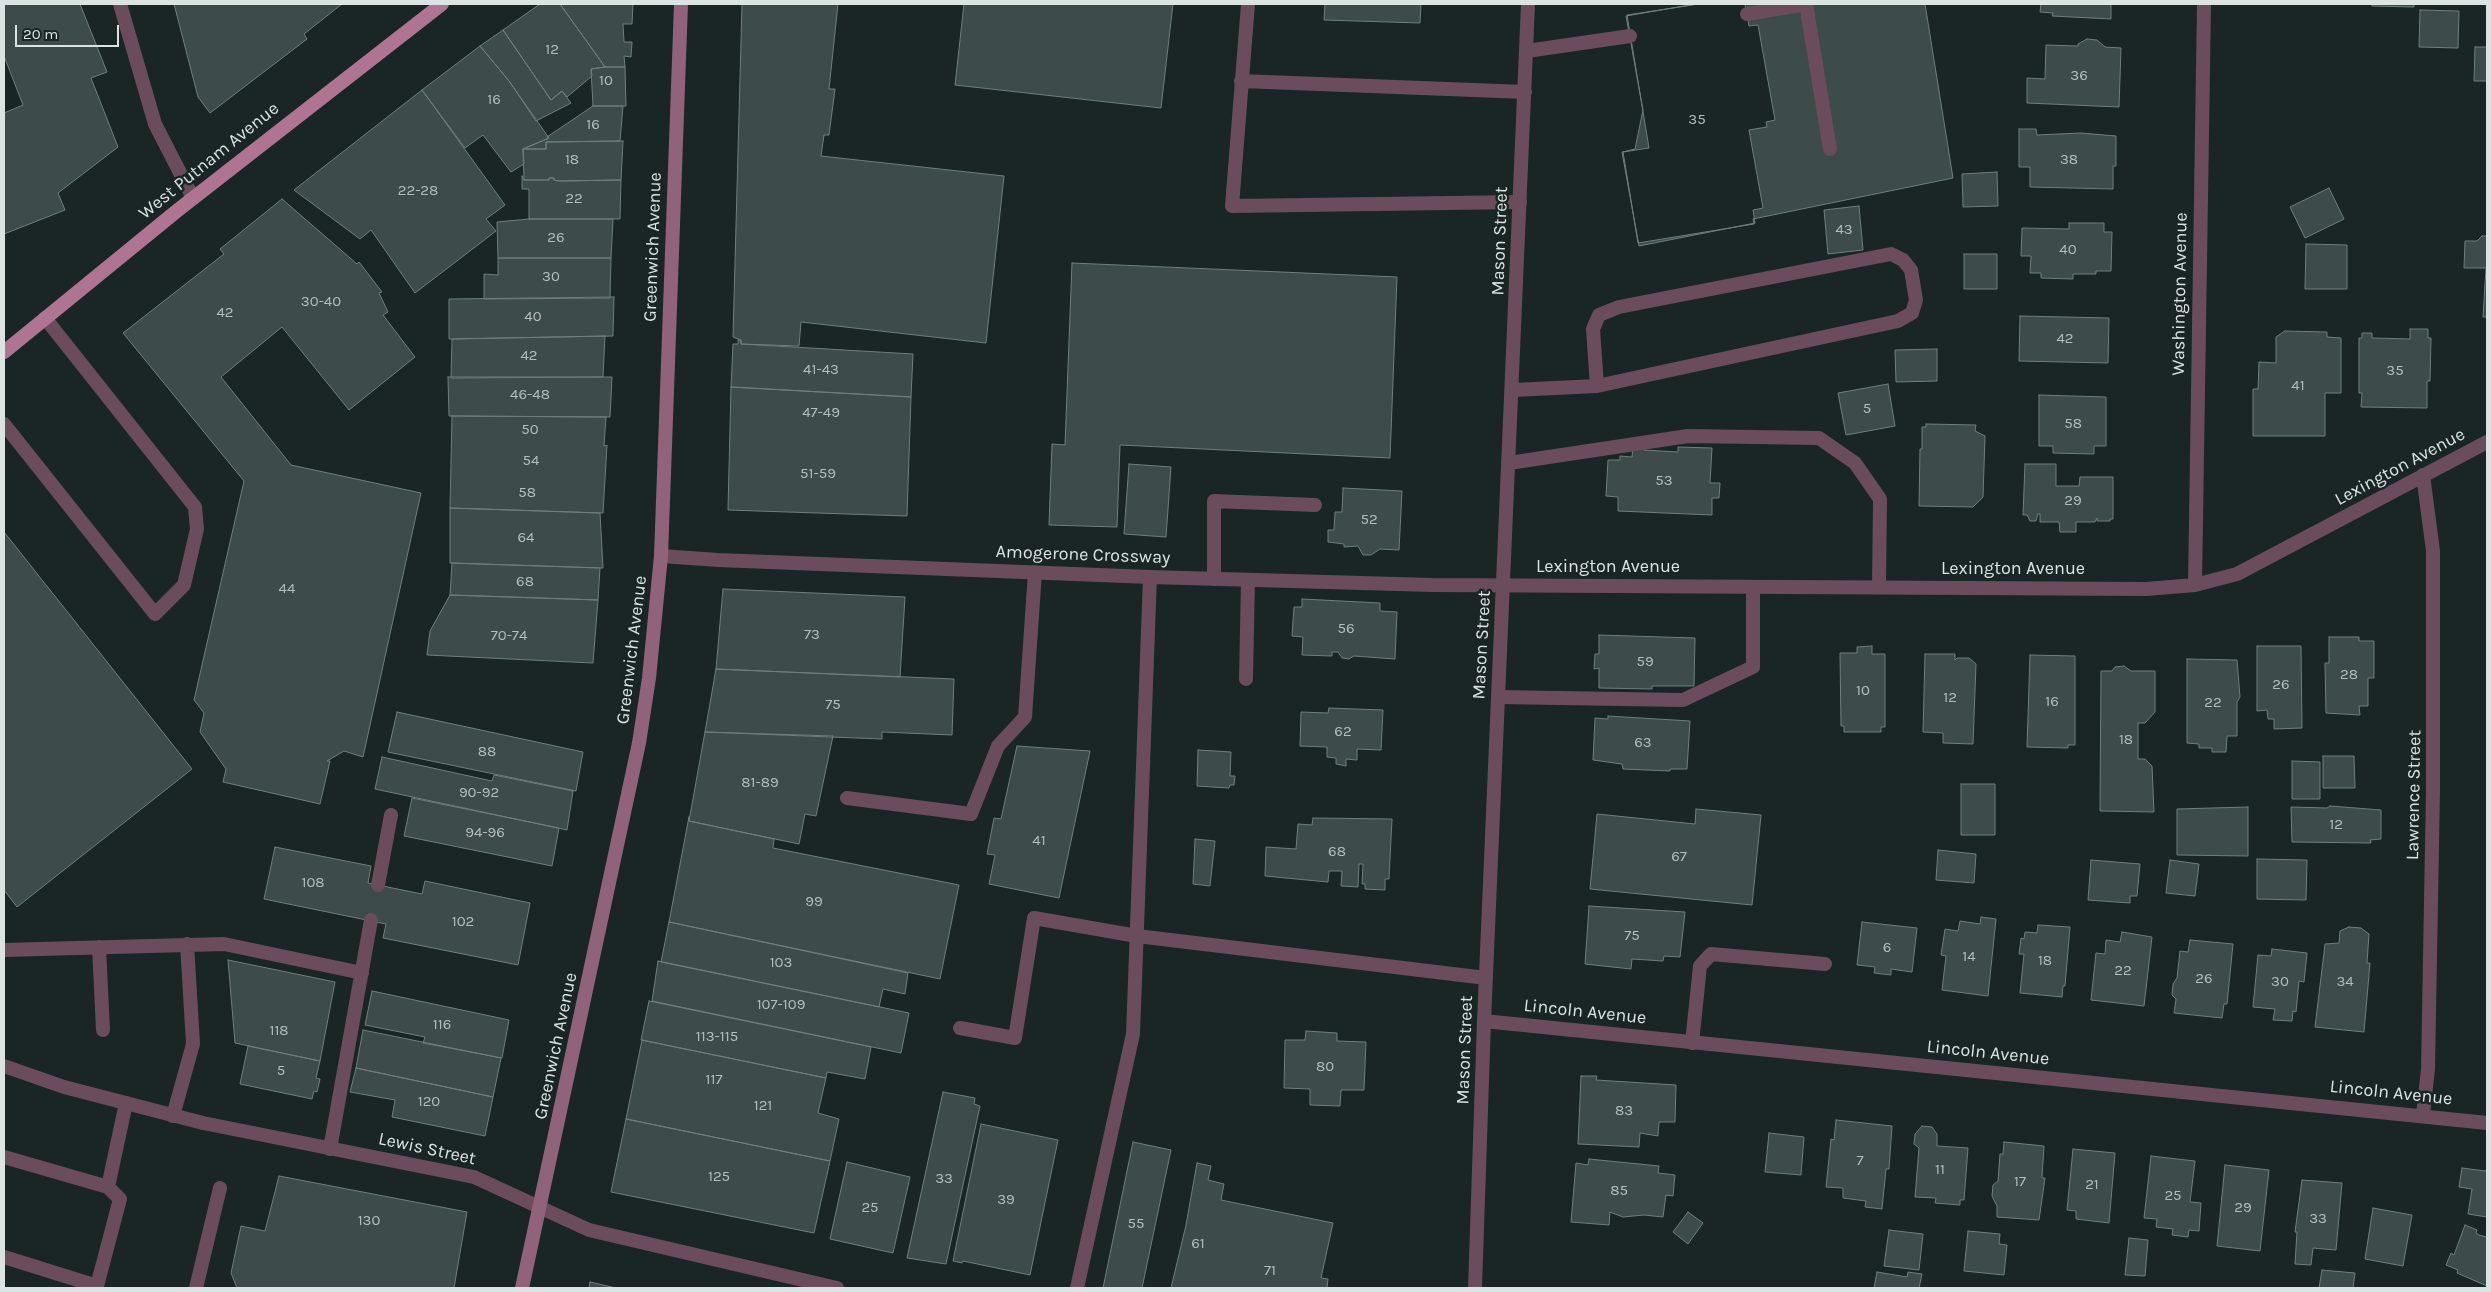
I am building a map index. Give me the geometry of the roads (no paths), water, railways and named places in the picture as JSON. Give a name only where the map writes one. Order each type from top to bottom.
[{"type":"main road","name":"West Putnam Avenue","points":[[4,352],[193,198],[442,4]]},
{"type":"main road","name":"Greenwich Avenue","points":[[522,1288],[639,743],[661,556],[681,4]]},
{"type":"street","points":[[120,4],[155,124],[193,198]]},
{"type":"street","points":[[1248,4],[1232,206],[1520,202]]},
{"type":"street","name":"Mason Street","points":[[1475,1288],[1484,1021],[1528,4]]},
{"type":"street","points":[[1747,14],[1806,4],[1830,149]]},
{"type":"street","name":"Washington Avenue","points":[[2195,585],[2204,4]]},
{"type":"street","points":[[1526,51],[1630,36]]},
{"type":"street","points":[[1241,81],[1525,92]]},
{"type":"street","points":[[1512,390],[1596,386],[1898,321],[1912,313],[1916,300],[1911,270],[1903,260],[1891,254],[1619,306],[1599,315],[1593,329],[1596,386]]},
{"type":"street","points":[[4,424],[155,614],[184,585],[197,529],[195,507],[45,318]]},
{"type":"street","points":[[1509,463],[1688,436],[1819,438],[1855,463],[1880,499],[1879,587]]},
{"type":"street","name":"Lexington Avenue","points":[[1504,585],[2146,589],[2195,585],[2236,574],[2267,560],[2487,442]]},
{"type":"street","name":"Lawrence Street","points":[[2423,475],[2434,550],[2433,790],[2428,1068],[2423,1115]]},
{"type":"street","points":[[1214,579],[1214,501],[1315,505]]},
{"type":"street","name":"Amogerone Crossway","points":[[661,556],[718,560],[1150,577],[1504,585]]},
{"type":"street","points":[[846,798],[971,814],[998,746],[1025,717],[1036,572]]},
{"type":"street","points":[[1077,1288],[1133,1034],[1150,577]]},
{"type":"street","points":[[1246,679],[1248,580]]},
{"type":"street","points":[[1498,697],[1683,700],[1753,667],[1753,587]]},
{"type":"street","points":[[378,885],[392,815]]},
{"type":"street","points":[[960,1028],[1015,1038],[1034,918],[1137,936],[1486,978]]},
{"type":"street","points":[[330,1149],[371,920]]},
{"type":"street","points":[[173,1116],[193,1044],[187,944]]},
{"type":"street","points":[[4,950],[224,944],[362,973]]},
{"type":"street","points":[[99,947],[103,1030]]},
{"type":"street","points":[[1692,1042],[1700,966],[1711,954],[1825,964]]},
{"type":"street","name":"Lincoln Avenue","points":[[1484,1021],[2487,1123]]},
{"type":"street","name":"Lewis Street","points":[[4,1066],[64,1087],[173,1116],[474,1177],[589,1230],[836,1288]]},
{"type":"street","points":[[108,1187],[126,1103]]},
{"type":"street","points":[[4,1157],[108,1187],[120,1199],[97,1287],[4,1257]]},
{"type":"street","points":[[196,1288],[220,1188]]}]
